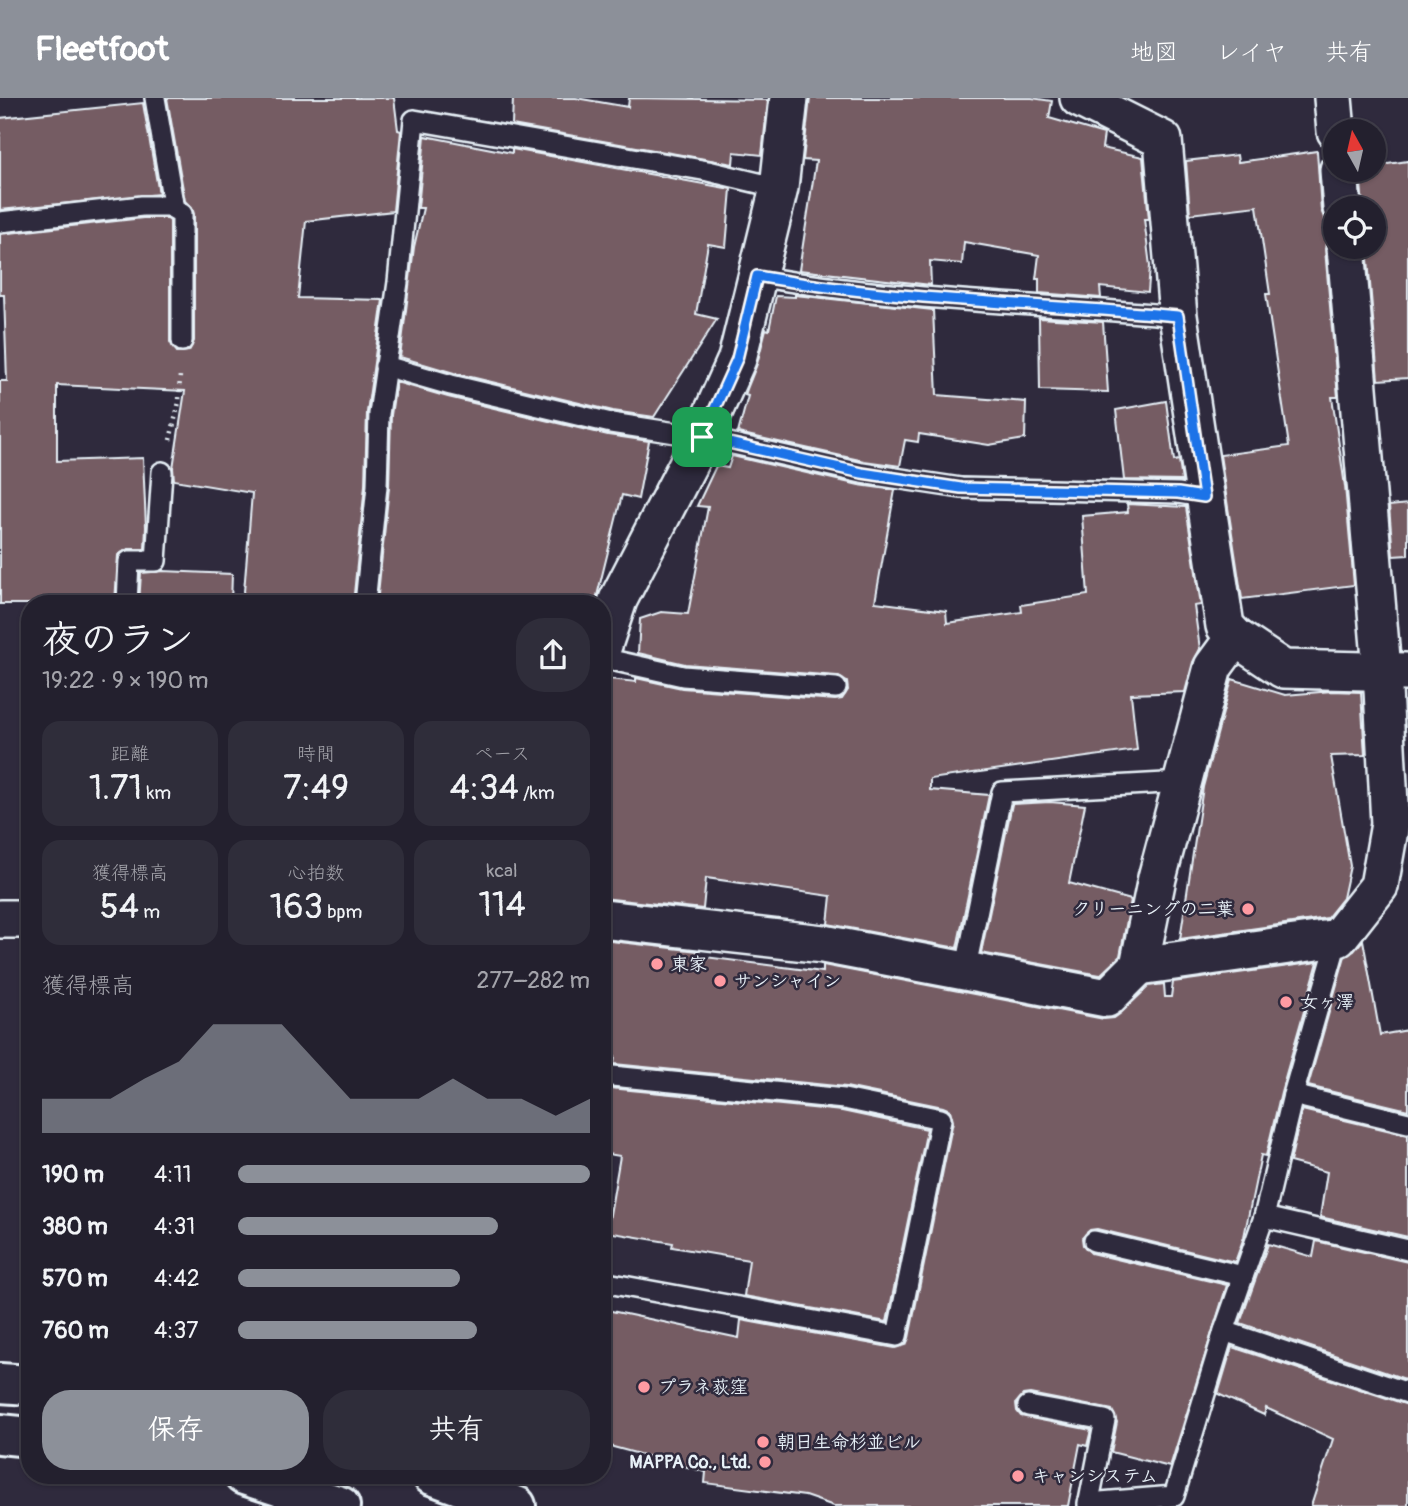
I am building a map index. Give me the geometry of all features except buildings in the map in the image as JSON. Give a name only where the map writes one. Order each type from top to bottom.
[{"type":"main road","points":[[0,1383],[21,1384]]},
{"type":"main road","points":[[0,1434],[21,1436]]},
{"type":"main road","points":[[270,1484],[327,1504]]},
{"type":"main road","points":[[456,1484],[516,1506]]},
{"type":"street","points":[[611,621],[618,600],[702,437],[737,359],[779,188],[789,98]]},
{"type":"street","points":[[1079,98],[1163,140],[1178,316],[1225,626],[1235,637],[1283,669],[1395,672]]},
{"type":"street","points":[[1333,98],[1335,119]]},
{"type":"street","points":[[1139,966],[1338,938],[1394,889],[1390,824],[1395,672],[1347,259]]},
{"type":"street","points":[[611,920],[823,944],[1107,998],[1139,966],[1157,878],[1213,667],[1235,637]]},
{"type":"street","points":[[0,919],[21,919]]},
{"type":"lane","points":[[155,98],[174,209]]},
{"type":"lane","points":[[366,595],[377,486],[379,414],[398,282],[414,120],[708,171],[779,188]]},
{"type":"lane","points":[[0,222],[142,206],[170,206],[182,214],[182,341]]},
{"type":"lane","points":[[757,276],[952,300],[1178,316]]},
{"type":"lane","points":[[385,366],[451,385],[611,423],[702,437],[862,473],[961,488],[1178,493],[1204,497]]},
{"type":"lane","points":[[127,595],[129,561],[156,561],[162,472]]},
{"type":"lane","points":[[611,660],[684,676],[836,688]]},
{"type":"lane","points":[[965,972],[1002,792],[1183,782]]},
{"type":"lane","points":[[1028,1406],[1105,1420],[1088,1505],[1174,1496],[1224,1331],[1264,1217],[1293,1095],[1338,938]]},
{"type":"lane","points":[[611,1076],[844,1099],[941,1119],[897,1336],[611,1284]]},
{"type":"lane","points":[[1293,1095],[1408,1123]]},
{"type":"lane","points":[[1264,1217],[1408,1250]]},
{"type":"lane","points":[[1094,1241],[1243,1276]]},
{"type":"lane","points":[[1224,1331],[1408,1393]]},
{"type":"path","points":[[162,472],[179,402],[182,341]]},
{"type":"place","name":"クリーニングの二葉","points":[[1248,909]]},
{"type":"place","name":"東家","points":[[657,964]]},
{"type":"place","name":"サンシャイン","points":[[720,981]]},
{"type":"place","name":"女ヶ澤","points":[[1286,1002]]},
{"type":"place","name":"プラネ荻窪","points":[[644,1387]]},
{"type":"place","name":"朝日生命杉並ビル","points":[[763,1442]]},
{"type":"place","name":"MAPPA Co., Ltd.","points":[[765,1462]]},
{"type":"place","name":"キャンシステム","points":[[1018,1476]]},
{"type":"route","points":[[757,276],[952,300],[1178,316],[1204,497],[1178,493],[961,488],[862,473],[702,437],[737,359],[757,276]]}]
